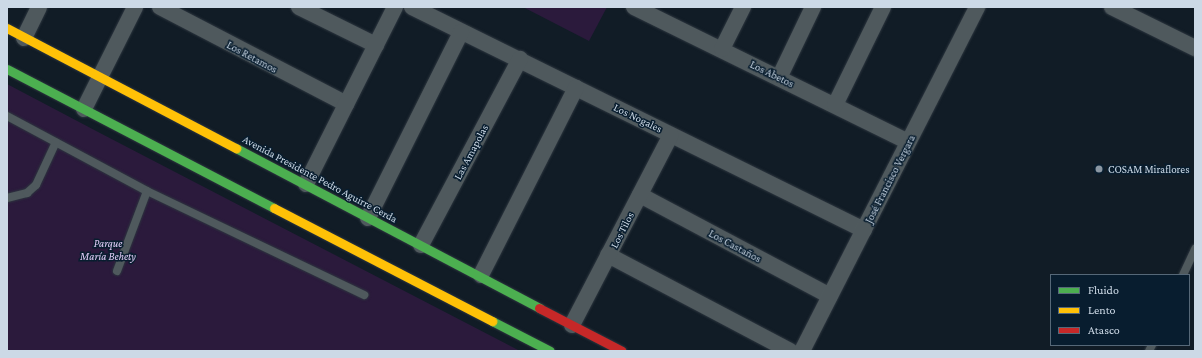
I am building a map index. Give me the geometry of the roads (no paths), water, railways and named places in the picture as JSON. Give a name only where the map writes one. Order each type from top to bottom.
[{"type":"main road","name":"Avenida Presidente Pedro Aguirre Cerda","points":[[7,28],[99,78],[481,275],[622,351]]},
{"type":"main road","points":[[7,69],[550,351]]},
{"type":"street","points":[[24,38],[39,7]]},
{"type":"street","points":[[84,109],[135,7]]},
{"type":"street","name":"Los Retamos","points":[[160,7],[346,104]]},
{"type":"street","points":[[299,7],[376,45]]},
{"type":"street","points":[[306,184],[395,7]]},
{"type":"street","name":"Los Nogales","points":[[412,7],[864,230]]},
{"type":"street","name":"Los Abetos","points":[[634,7],[722,49],[908,142]]},
{"type":"street","points":[[722,49],[743,7]]},
{"type":"street","points":[[779,78],[812,7]]},
{"type":"street","points":[[835,105],[883,7]]},
{"type":"street","name":"José Francisco Vergara","points":[[802,351],[977,7]]},
{"type":"street","points":[[1112,7],[1195,48]]},
{"type":"street","points":[[368,218],[462,32]]},
{"type":"street","name":"Las Amapolas","points":[[421,245],[520,59]]},
{"type":"street","points":[[481,275],[576,88]]},
{"type":"street","name":"Los Tilos","points":[[572,325],[671,135]]},
{"type":"street","name":"Los Castaños","points":[[640,195],[830,296]]},
{"type":"street","points":[[608,255],[790,351]]},
{"type":"lane","points":[[7,116],[147,191],[364,295]]},
{"type":"lane","points":[[7,198],[27,193],[36,185],[56,142]]},
{"type":"lane","points":[[117,271],[147,191]]},
{"type":"lane","points":[[1183,274],[1195,250]]},
{"type":"place","name":"COSAM Miraflores","points":[[1099,169]]},
{"type":"park label","name":"Parque María Behety","points":[[108,250]]}]
